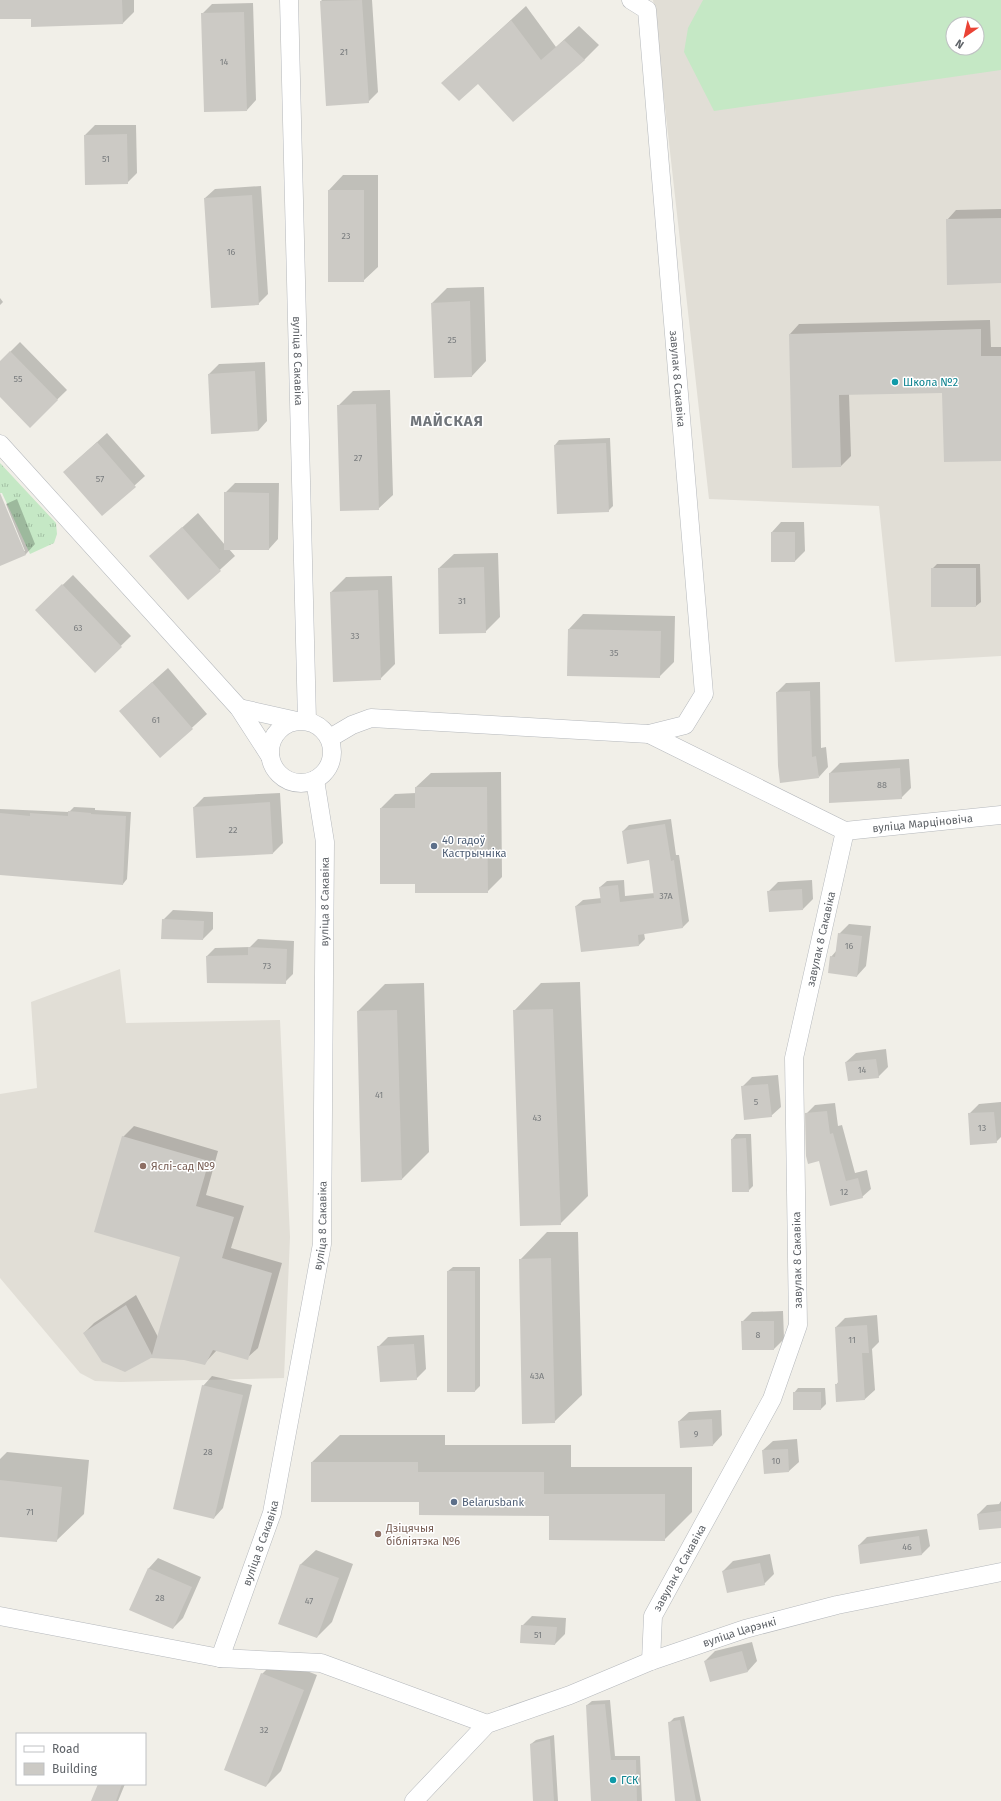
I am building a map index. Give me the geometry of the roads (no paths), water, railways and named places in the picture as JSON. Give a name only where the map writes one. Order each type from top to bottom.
[{"type":"street","name":"вуліца 8 Сакавіка","points":[[289,0],[302,721]]},
{"type":"street","name":"завулак 8 Сакавіка","points":[[631,0],[647,10],[704,694],[685,725],[649,734]]},
{"type":"street","points":[[0,444],[239,708],[270,756],[273,766],[278,774],[287,780],[296,783],[306,783],[315,780],[329,767],[333,748],[330,738],[324,730],[316,724],[239,708]]},
{"type":"street","points":[[330,738],[352,725],[371,718],[649,734],[845,831]]},
{"type":"street","points":[[270,756],[270,746],[273,737],[279,729],[287,723],[302,721]]},
{"type":"street","name":"вуліца 8 Сакавіка","points":[[220,1658],[272,1513],[322,1244],[325,842],[315,780]]},
{"type":"street","name":"вуліца Марціновіча","points":[[845,831],[1001,815]]},
{"type":"street","name":"завулак 8 Сакавіка","points":[[651,1661],[653,1616],[772,1399],[798,1325],[794,1058],[845,831]]},
{"type":"street","name":"вуліца Царэнкі","points":[[487,1724],[570,1694],[651,1661],[745,1629],[837,1605],[1001,1572]]},
{"type":"street","points":[[0,1616],[220,1658],[321,1663],[487,1724],[414,1801]]},
{"type":"place","name":"Школа №2","points":[[895,382]]},
{"type":"place","name":"40 гадоў Кастрычніка","points":[[434,846]]},
{"type":"place","name":"Яслі-сад №9","points":[[143,1166]]},
{"type":"place","name":"Belarusbank","points":[[454,1502]]},
{"type":"place","name":"Дзіцячыя бібліятэка №6","points":[[378,1534]]},
{"type":"place","name":"ГСК","points":[[613,1780]]},
{"type":"district","name":"МАЙСКАЯ","points":[[447,421]]}]
